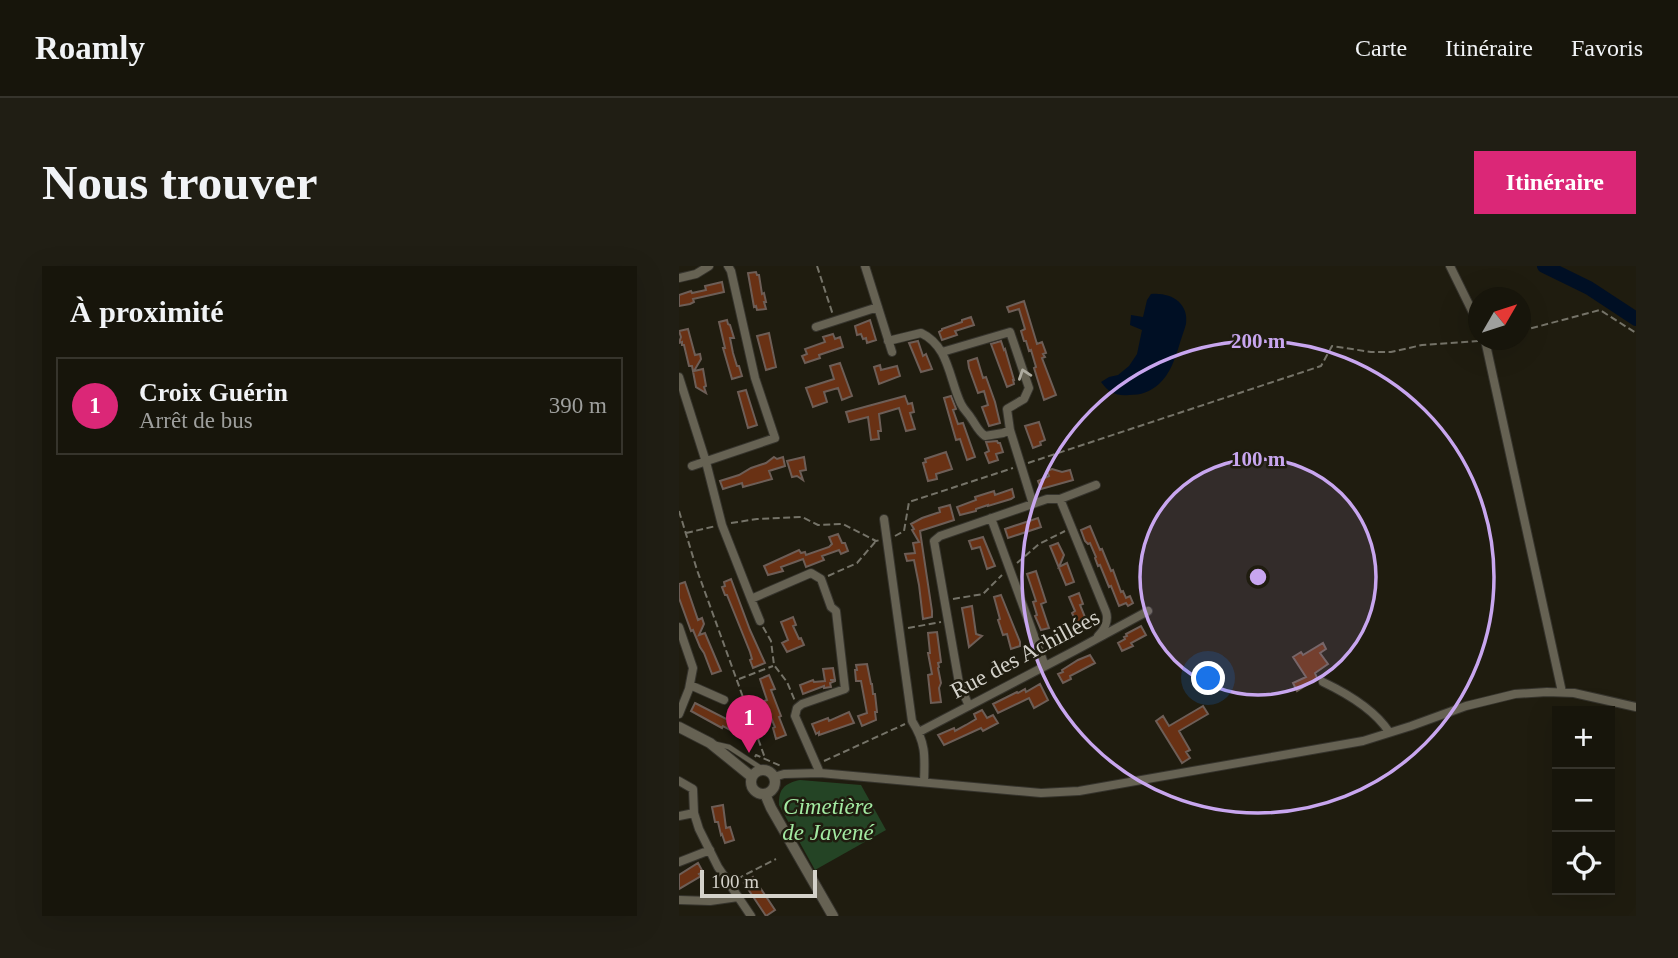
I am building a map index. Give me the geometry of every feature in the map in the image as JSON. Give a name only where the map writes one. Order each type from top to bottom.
[{"type":"street","points":[[679,278],[696,274],[709,266]]},
{"type":"street","points":[[692,466],[775,438],[755,377],[728,266]]},
{"type":"street","points":[[865,266],[892,352]]},
{"type":"street","points":[[1450,266],[1468,303]]},
{"type":"street","points":[[815,327],[878,307]]},
{"type":"street","points":[[942,352],[1010,332],[1029,388],[1024,399],[1007,409],[1010,430],[1033,504]]},
{"type":"street","points":[[888,341],[921,333],[934,340],[942,352],[962,407],[978,431],[985,436],[1010,430]]},
{"type":"street","points":[[1487,350],[1562,692]]},
{"type":"street","points":[[679,377],[706,462],[722,525],[760,621]]},
{"type":"street","points":[[969,706],[959,683],[934,541],[991,518],[1047,499],[1060,499],[1096,485]]},
{"type":"street","points":[[1060,499],[1108,617],[1103,631],[1096,638]]},
{"type":"street","points":[[991,518],[1045,666]]},
{"type":"street","points":[[884,519],[912,721],[925,750],[924,782]]},
{"type":"street","points":[[751,599],[811,573],[821,579],[831,607],[836,611],[845,688],[802,704],[797,708],[795,716],[818,769]]},
{"type":"street","name":"Rue des Achillées","points":[[919,732],[1148,611]]},
{"type":"street","points":[[1108,617],[1127,622]]},
{"type":"street","points":[[679,627],[693,668],[679,714]]},
{"type":"street","points":[[1323,682],[1365,708],[1385,725],[1389,732]]},
{"type":"street","points":[[690,685],[724,700]]},
{"type":"street","points":[[775,777],[818,769],[979,788],[1041,793],[1079,791],[1363,741],[1466,706],[1515,694],[1562,692],[1598,697],[1636,707]]},
{"type":"street","points":[[679,727],[710,743],[752,777]]},
{"type":"street","points":[[765,764],[775,777],[774,788],[765,794],[758,793],[753,788],[752,777],[765,764]]},
{"type":"street","points":[[679,781],[693,789],[694,813],[699,829],[729,884],[751,916]]},
{"type":"street","points":[[765,794],[833,916]]},
{"type":"street","points":[[679,816],[694,813]]},
{"type":"street","points":[[679,862],[710,850]]},
{"type":"street","points":[[679,900],[710,901],[738,897]]},
{"type":"lane","points":[[710,743],[729,747],[752,761],[765,764]]},
{"type":"path","points":[[817,266],[835,320]]},
{"type":"path","points":[[1531,328],[1600,310],[1636,333]]},
{"type":"path","points":[[909,502],[1321,366],[1332,346],[1391,352],[1422,345],[1468,341]]},
{"type":"path","points":[[679,511],[765,764]]},
{"type":"path","points":[[686,533],[780,517],[802,517],[818,525],[843,524]]},
{"type":"path","points":[[821,579],[857,563],[876,541]]},
{"type":"path","points":[[760,621],[771,641],[774,665],[787,682],[797,708]]},
{"type":"path","points":[[900,630],[949,621]]},
{"type":"path","points":[[738,680],[774,665]]},
{"type":"path","points":[[818,769],[842,754],[912,721]]},
{"type":"path","points":[[752,761],[756,755],[765,764],[789,768]]},
{"type":"path","points":[[729,884],[776,859]]},
{"type":"green space","name":"Cimetière de Javené","points":[[800,780],[861,785],[886,830],[815,870],[779,805],[783,788]]},
{"type":"water","points":[[1151,294],[1172,297],[1185,310],[1186,324],[1174,361],[1163,380],[1149,391],[1133,395],[1113,393],[1101,382],[1118,375],[1129,366],[1137,354],[1142,330],[1130,325],[1131,315],[1143,317]]},
{"type":"building","points":[[756,272],[759,275],[762,294],[764,293],[766,309],[757,310],[756,306],[754,307],[748,273]]},
{"type":"building","points":[[722,282],[724,292],[693,299],[694,302],[690,304],[679,306],[679,295],[706,290],[705,286]]},
{"type":"building","points":[[1024,301],[1037,344],[1042,342],[1046,353],[1042,358],[1056,395],[1044,400],[1031,350],[1029,351],[1021,331],[1025,329],[1019,309],[1009,312],[1007,307]]},
{"type":"building","points":[[971,317],[974,325],[955,331],[957,335],[942,340],[939,332],[942,329]]},
{"type":"building","points":[[727,320],[734,338],[730,338],[733,353],[742,376],[732,379],[719,322]]},
{"type":"building","points":[[870,320],[876,340],[867,343],[861,334],[857,335],[855,326]]},
{"type":"building","points":[[688,329],[695,355],[700,354],[701,359],[694,371],[703,369],[706,393],[696,387],[684,345],[679,343],[679,331]]},
{"type":"building","points":[[769,333],[776,367],[766,370],[757,336]]},
{"type":"building","points":[[833,334],[835,339],[840,337],[843,347],[805,363],[802,356],[807,354],[805,349],[825,342],[823,337]]},
{"type":"building","points":[[918,341],[923,356],[926,354],[932,369],[921,372],[909,343]]},
{"type":"building","points":[[1001,341],[1014,380],[1014,384],[1007,387],[991,344]]},
{"type":"building","points":[[977,358],[995,402],[1000,423],[989,426],[982,407],[988,405],[984,391],[978,393],[969,368],[968,361]]},
{"type":"building","points":[[840,363],[852,396],[842,400],[838,388],[824,392],[827,402],[813,407],[806,388],[834,379],[830,366]]},
{"type":"building","points":[[880,365],[881,370],[897,366],[900,376],[879,384],[874,367]]},
{"type":"building","points":[[746,390],[757,425],[748,428],[738,392]]},
{"type":"building","points":[[905,396],[908,404],[912,403],[914,412],[910,413],[915,429],[906,431],[899,408],[879,414],[879,439],[871,440],[868,417],[849,422],[846,412]]},
{"type":"building","points":[[951,396],[958,424],[963,423],[975,457],[967,460],[960,439],[956,440],[944,398]]},
{"type":"building","points":[[1039,422],[1045,440],[1033,448],[1025,426]]},
{"type":"building","points":[[997,441],[1003,452],[996,454],[998,460],[989,463],[985,453],[989,451],[986,442]]},
{"type":"building","points":[[946,452],[952,469],[936,474],[937,479],[928,481],[923,463],[926,462],[925,459]]},
{"type":"building","points":[[774,457],[783,457],[785,466],[769,471],[772,479],[723,489],[720,481],[766,463]]},
{"type":"building","points":[[804,457],[806,470],[800,471],[803,480],[797,476],[792,477],[787,461]]},
{"type":"building","points":[[1052,469],[1062,472],[1070,470],[1073,480],[1041,489],[1038,481],[1049,476],[1047,471]]},
{"type":"building","points":[[1012,489],[1014,497],[1011,499],[960,515],[957,507],[976,500],[975,497],[994,491],[995,495]]},
{"type":"building","points":[[950,505],[954,520],[920,531],[932,611],[932,617],[923,619],[914,560],[907,561],[905,554],[915,553],[913,543],[919,542],[911,524],[940,512],[939,508]]},
{"type":"building","points":[[1038,518],[1041,527],[1008,538],[1005,529]]},
{"type":"building","points":[[1090,526],[1100,550],[1102,549],[1111,571],[1113,570],[1121,592],[1123,591],[1126,598],[1130,596],[1133,603],[1128,606],[1126,603],[1119,606],[1100,565],[1098,566],[1090,543],[1085,541],[1081,530]]},
{"type":"building","points":[[838,534],[848,551],[841,554],[839,550],[822,556],[824,560],[806,567],[803,559],[781,567],[783,571],[768,575],[764,566],[799,550],[806,555],[829,547],[832,544],[829,537]]},
{"type":"building","points":[[983,537],[995,566],[987,569],[980,547],[972,549],[969,541]]},
{"type":"building","points":[[1058,543],[1064,555],[1059,567],[1067,563],[1074,582],[1066,585],[1050,546]]},
{"type":"building","points":[[1036,571],[1046,602],[1041,604],[1049,628],[1041,630],[1035,616],[1037,615],[1033,602],[1036,601],[1027,574]]},
{"type":"building","points":[[731,579],[765,663],[753,668],[750,652],[722,587],[725,586],[724,582]]},
{"type":"building","points":[[685,582],[698,620],[702,618],[704,624],[699,635],[705,633],[721,671],[712,674],[693,630],[691,631],[679,598],[679,584]]},
{"type":"building","points":[[1079,593],[1083,604],[1080,605],[1087,622],[1078,626],[1069,597]]},
{"type":"building","points":[[1001,595],[1020,642],[1020,646],[1011,649],[1007,634],[1003,635],[998,620],[1000,619],[994,597]]},
{"type":"building","points":[[972,606],[976,634],[982,636],[969,647],[962,608]]},
{"type":"building","points":[[793,617],[796,625],[793,626],[804,645],[787,652],[782,643],[788,640],[781,622]]},
{"type":"building","points":[[1141,626],[1146,635],[1122,651],[1118,643],[1125,639],[1126,634]]},
{"type":"building","points":[[937,632],[941,662],[938,663],[938,668],[941,702],[931,703],[928,675],[932,674],[928,633]]},
{"type":"building","points":[[1323,643],[1326,649],[1320,653],[1328,664],[1315,673],[1317,678],[1297,691],[1293,683],[1306,677],[1293,657],[1301,652],[1303,655]]},
{"type":"building","points":[[1090,655],[1095,663],[1070,676],[1071,679],[1063,683],[1058,674]]},
{"type":"building","points":[[867,664],[877,712],[876,720],[862,726],[858,716],[867,713],[861,681],[856,681],[855,670],[856,665]]},
{"type":"building","points":[[833,668],[835,681],[830,683],[831,687],[824,686],[803,694],[800,685],[813,680],[825,681],[823,669]]},
{"type":"building","points":[[769,675],[775,689],[771,690],[786,735],[776,739],[775,727],[764,701],[767,700],[760,679]]},
{"type":"building","points":[[1040,684],[1048,700],[1034,708],[1029,698],[998,713],[993,704],[1025,689],[1026,692]]},
{"type":"building","points":[[695,703],[750,728],[745,738],[691,711]]},
{"type":"building","points":[[1203,706],[1208,714],[1179,731],[1190,750],[1186,752],[1190,758],[1182,763],[1156,721],[1163,716],[1169,726]]},
{"type":"building","points":[[982,710],[987,718],[993,715],[998,723],[944,745],[938,735],[966,725],[976,719],[974,714]]},
{"type":"building","points":[[849,712],[854,723],[816,734],[812,724],[828,718],[829,721]]},
{"type":"building","points":[[723,805],[726,828],[730,827],[734,840],[725,843],[718,822],[715,822],[712,807]]},
{"type":"building","points":[[698,863],[703,872],[699,874],[701,876],[679,889],[679,875]]},
{"type":"building","points":[[753,877],[775,910],[766,916],[744,883]]},
{"type":"waterway","points":[[1544,266],[1589,288],[1636,319]]},
{"type":"place","name":"Croix Guérin","points":[[749,753]]}]
